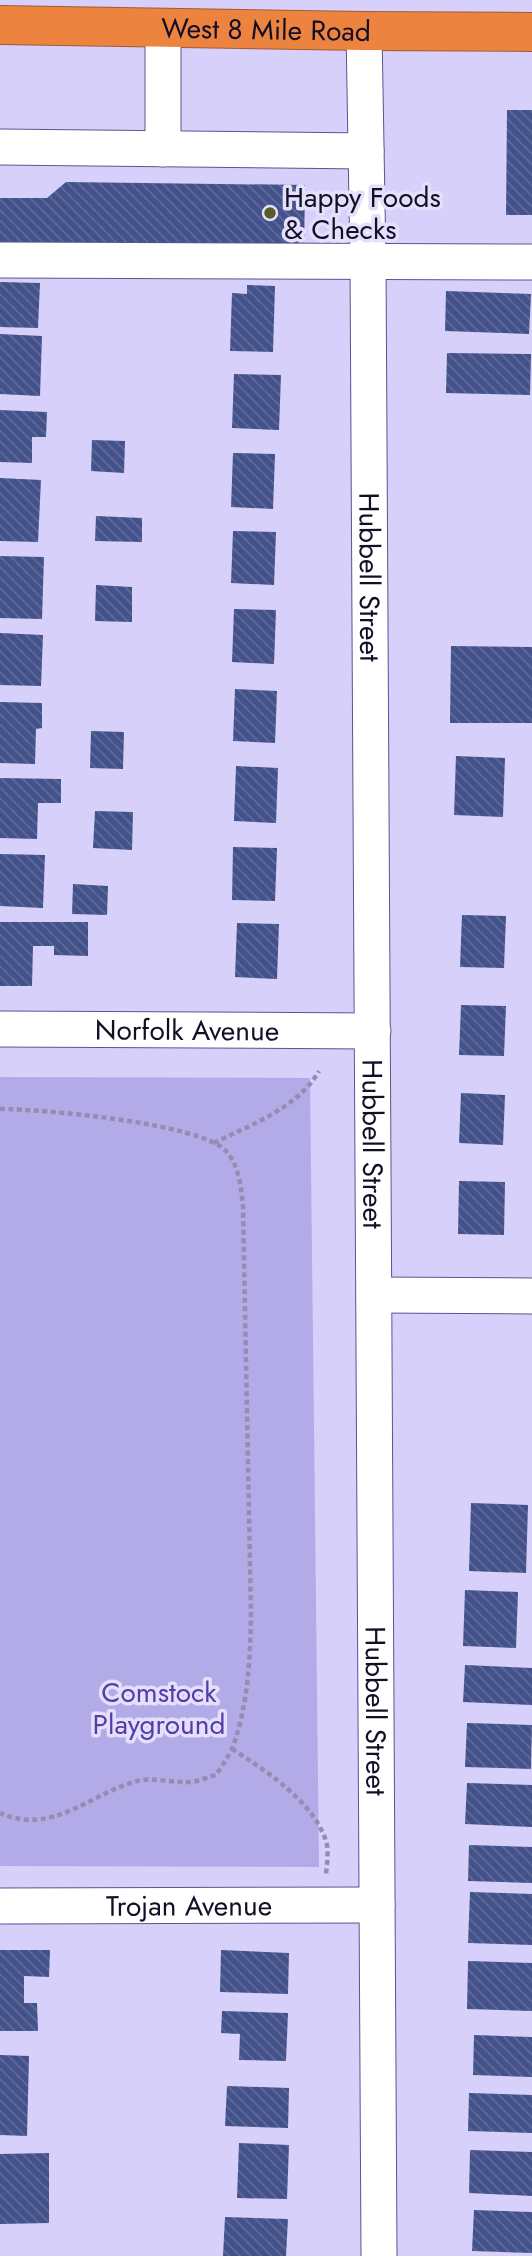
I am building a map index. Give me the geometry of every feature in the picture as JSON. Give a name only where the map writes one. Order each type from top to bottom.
[{"type":"highway","points":[[479,32],[532,14]]},
{"type":"highway","name":"West 8 Mile Road","points":[[0,25],[163,27],[357,16],[479,32],[532,32]]},
{"type":"street","name":"Hubbell Street","points":[[357,16],[366,151],[369,261],[379,2256]]},
{"type":"street","points":[[163,27],[163,149]]},
{"type":"street","points":[[0,147],[366,151]]},
{"type":"street","points":[[0,260],[532,262]]},
{"type":"street","name":"Norfolk Avenue","points":[[0,1029],[373,1031]]},
{"type":"street","points":[[374,1295],[532,1296]]},
{"type":"street","name":"Trojan Avenue","points":[[0,1906],[377,1905]]},
{"type":"path","points":[[214,1143],[284,1107],[314,1080],[319,1071]]},
{"type":"path","points":[[0,1109],[77,1113],[168,1128],[214,1143],[226,1151],[238,1172],[243,1207],[251,1617],[250,1662],[240,1721],[232,1749],[216,1775],[193,1782],[139,1780],[109,1791],[75,1810],[46,1819],[13,1818],[0,1812]]},
{"type":"path","points":[[232,1749],[290,1790],[312,1816],[326,1841],[327,1862]]},
{"type":"green space","name":"Comstock Playground","points":[[0,1077],[310,1078],[319,1867],[0,1866]]},
{"type":"building","points":[[507,110],[532,110],[532,215],[506,215]]},
{"type":"building","points":[[66,182],[305,185],[304,253],[0,249],[0,198],[47,198]]},
{"type":"building","points":[[0,282],[40,283],[38,328],[0,327]]},
{"type":"building","points":[[247,285],[275,286],[273,352],[230,351],[232,293],[247,294]]},
{"type":"building","points":[[446,291],[531,294],[529,334],[445,331]]},
{"type":"building","points":[[0,334],[42,336],[40,396],[0,394]]},
{"type":"building","points":[[447,353],[531,354],[530,395],[446,393]]},
{"type":"building","points":[[234,374],[281,375],[279,430],[232,428]]},
{"type":"building","points":[[0,410],[47,412],[46,437],[32,437],[32,463],[0,462]]},
{"type":"building","points":[[92,440],[125,441],[124,473],[91,471]]},
{"type":"building","points":[[233,453],[275,454],[273,509],[231,507]]},
{"type":"building","points":[[0,478],[41,480],[38,542],[0,541]]},
{"type":"building","points":[[96,516],[142,518],[142,542],[95,541]]},
{"type":"building","points":[[233,531],[276,532],[274,585],[231,583]]},
{"type":"building","points":[[0,556],[44,557],[42,619],[0,618]]},
{"type":"building","points":[[96,585],[132,587],[132,622],[95,621]]},
{"type":"building","points":[[234,609],[276,610],[274,664],[232,662]]},
{"type":"building","points":[[0,633],[43,635],[41,686],[0,685]]},
{"type":"building","points":[[451,646],[532,647],[532,723],[450,723]]},
{"type":"building","points":[[235,689],[277,691],[275,743],[233,741]]},
{"type":"building","points":[[0,702],[42,703],[42,728],[36,729],[35,764],[0,763]]},
{"type":"building","points":[[91,731],[124,732],[123,769],[90,768]]},
{"type":"building","points":[[456,756],[505,758],[503,817],[454,815]]},
{"type":"building","points":[[236,766],[278,768],[276,823],[234,821]]},
{"type":"building","points":[[0,778],[61,779],[61,803],[38,803],[37,839],[0,838]]},
{"type":"building","points":[[95,811],[133,812],[132,850],[93,848]]},
{"type":"building","points":[[233,847],[277,848],[275,901],[232,900]]},
{"type":"building","points":[[0,854],[45,855],[43,908],[0,906]]},
{"type":"building","points":[[73,884],[108,886],[107,915],[72,914]]},
{"type":"building","points":[[462,915],[506,916],[504,968],[460,967]]},
{"type":"building","points":[[0,922],[88,922],[88,956],[54,955],[54,946],[33,946],[32,986],[0,986]]},
{"type":"building","points":[[237,923],[279,924],[277,979],[235,977]]},
{"type":"building","points":[[461,1005],[506,1006],[504,1056],[459,1055]]},
{"type":"building","points":[[461,1093],[505,1095],[503,1145],[459,1143]]},
{"type":"building","points":[[459,1181],[505,1182],[504,1235],[458,1234]]},
{"type":"building","points":[[471,1503],[528,1505],[526,1573],[469,1571]]},
{"type":"building","points":[[465,1590],[518,1592],[516,1648],[463,1646]]},
{"type":"building","points":[[465,1665],[532,1668],[532,1705],[463,1702]]},
{"type":"building","points":[[467,1723],[532,1725],[531,1769],[465,1767]]},
{"type":"building","points":[[467,1783],[532,1785],[532,1827],[465,1824]]},
{"type":"building","points":[[469,1845],[532,1847],[532,1883],[468,1881]]},
{"type":"building","points":[[470,1892],[532,1894],[532,1945],[468,1943]]},
{"type":"building","points":[[0,1950],[50,1950],[49,1977],[24,1976],[24,2003],[37,2003],[38,2031],[0,2031]]},
{"type":"building","points":[[221,1950],[289,1953],[288,1994],[220,1992]]},
{"type":"building","points":[[468,1961],[532,1963],[532,2011],[467,2009]]},
{"type":"building","points":[[222,2011],[288,2013],[286,2061],[239,2060],[240,2034],[221,2033]]},
{"type":"building","points":[[474,2035],[532,2037],[532,2077],[473,2075]]},
{"type":"building","points":[[0,2055],[29,2056],[27,2136],[0,2135]]},
{"type":"building","points":[[227,2086],[289,2088],[288,2128],[225,2126]]},
{"type":"building","points":[[469,2093],[532,2095],[532,2133],[468,2131]]},
{"type":"building","points":[[239,2143],[289,2145],[287,2199],[237,2198]]},
{"type":"building","points":[[470,2150],[532,2152],[532,2196],[469,2193]]},
{"type":"building","points":[[49,2153],[49,2223],[0,2224],[0,2154]]},
{"type":"building","points":[[474,2210],[532,2212],[532,2253],[472,2251]]},
{"type":"building","points":[[225,2217],[288,2219],[286,2256],[223,2256]]},
{"type":"place","name":"Happy Foods & Checks","points":[[270,213]]}]
